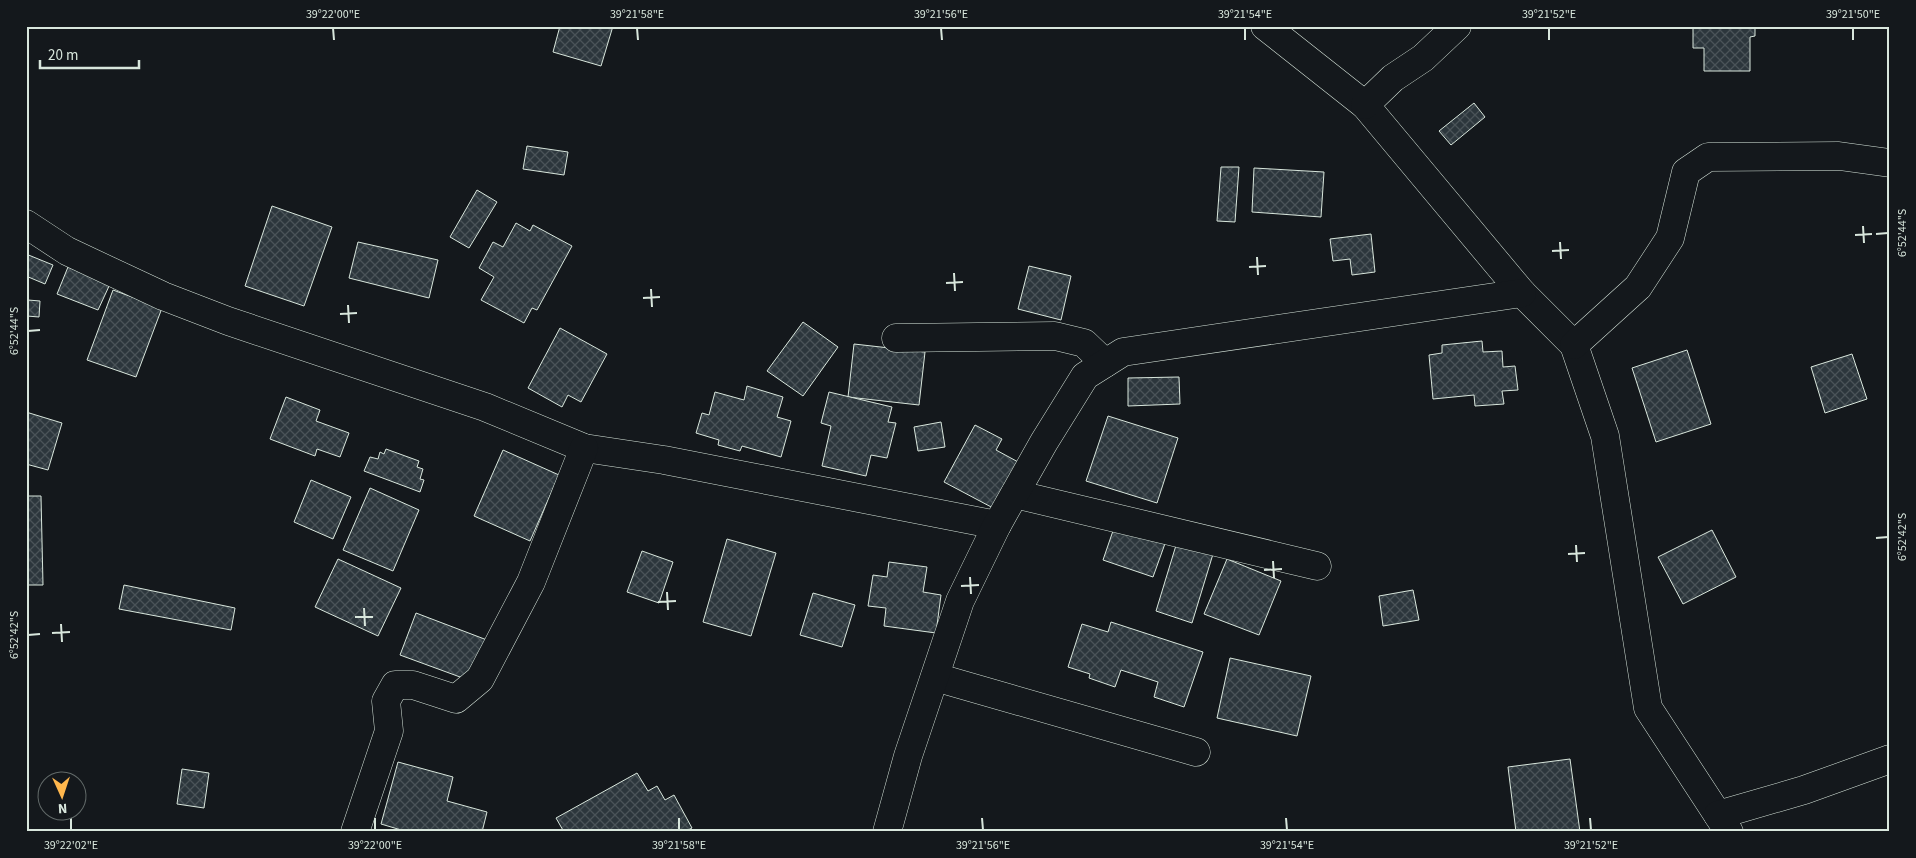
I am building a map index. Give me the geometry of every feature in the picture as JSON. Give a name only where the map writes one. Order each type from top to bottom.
[{"type":"street","points":[[1265,26],[1365,105],[1522,293],[1574,345],[1605,436],[1648,708],[1724,823],[1804,790],[1890,758]]},
{"type":"street","points":[[1365,105],[1393,78],[1422,58],[1457,26]]},
{"type":"street","points":[[1574,345],[1638,287],[1670,238],[1686,172],[1708,157],[1839,156],[1890,163]]},
{"type":"street","points":[[26,224],[67,251],[163,296],[228,321],[485,407],[584,448],[664,460],[997,525]]},
{"type":"street","points":[[887,832],[908,756],[960,601],[997,525],[1044,442],[1085,376],[1124,352],[1522,293]]},
{"type":"street","points":[[896,338],[1055,336],[1084,343],[1106,363]]},
{"type":"street","points":[[355,832],[389,731],[386,701],[395,685],[413,685],[456,699],[480,679],[531,582],[584,448]]},
{"type":"street","points":[[1015,494],[1317,566]]},
{"type":"street","points":[[935,677],[1196,752]]},
{"type":"building","points":[[560,26],[613,26],[601,66],[553,52]]},
{"type":"building","points":[[1693,26],[1755,26],[1755,36],[1750,37],[1750,71],[1704,71],[1704,48],[1693,48]]},
{"type":"building","points":[[1474,103],[1485,117],[1451,145],[1439,131]]},
{"type":"building","points":[[527,146],[568,152],[564,175],[523,169]]},
{"type":"building","points":[[1221,167],[1239,167],[1235,222],[1217,221]]},
{"type":"building","points":[[1254,168],[1324,172],[1321,217],[1252,212]]},
{"type":"building","points":[[477,190],[497,202],[469,248],[450,237]]},
{"type":"building","points":[[272,206],[332,227],[304,306],[245,286]]},
{"type":"building","points":[[516,223],[530,231],[533,225],[572,246],[537,310],[532,308],[524,323],[481,300],[494,277],[479,268],[493,242],[503,247]]},
{"type":"building","points":[[1371,234],[1375,272],[1352,275],[1350,259],[1333,261],[1330,239]]},
{"type":"building","points":[[358,242],[438,260],[429,298],[349,278]]},
{"type":"building","points":[[26,254],[53,265],[45,284],[26,276]]},
{"type":"building","points":[[1029,266],[1071,276],[1061,320],[1018,309]]},
{"type":"building","points":[[68,267],[110,284],[98,310],[57,294]]},
{"type":"building","points":[[113,290],[162,308],[136,377],[87,360]]},
{"type":"building","points":[[28,300],[40,301],[39,317],[27,316]]},
{"type":"building","points":[[803,322],[838,347],[803,396],[767,371]]},
{"type":"building","points":[[560,328],[607,354],[581,402],[568,395],[562,407],[528,388]]},
{"type":"building","points":[[1482,341],[1483,352],[1502,351],[1503,367],[1515,366],[1518,390],[1502,391],[1504,404],[1475,406],[1474,395],[1433,399],[1429,355],[1442,353],[1442,345]]},
{"type":"building","points":[[854,344],[925,352],[919,405],[848,397]]},
{"type":"building","points":[[1687,350],[1711,424],[1656,442],[1632,368]]},
{"type":"building","points":[[1852,354],[1867,399],[1825,413],[1811,367]]},
{"type":"building","points":[[1179,377],[1180,404],[1128,406],[1128,378]]},
{"type":"building","points":[[747,386],[783,397],[777,417],[791,421],[781,457],[742,446],[740,451],[718,445],[719,440],[696,433],[702,413],[709,415],[715,392],[744,400]]},
{"type":"building","points":[[829,392],[892,407],[888,422],[896,423],[887,458],[871,455],[866,476],[822,466],[831,426],[821,423]]},
{"type":"building","points":[[286,397],[320,410],[316,421],[349,433],[340,457],[317,449],[315,456],[270,439]]},
{"type":"building","points":[[26,412],[62,423],[48,470],[26,464]]},
{"type":"building","points":[[1108,416],[1178,438],[1157,503],[1086,481]]},
{"type":"building","points":[[941,422],[945,447],[918,451],[914,427]]},
{"type":"building","points":[[975,425],[1002,439],[996,450],[1020,463],[995,509],[944,482]]},
{"type":"building","points":[[386,449],[419,461],[417,467],[423,469],[420,479],[424,480],[420,492],[364,471],[370,457],[378,459],[380,452],[384,454]]},
{"type":"building","points":[[503,450],[559,475],[530,541],[474,516]]},
{"type":"building","points":[[311,480],[351,497],[333,539],[294,522]]},
{"type":"building","points":[[370,488],[419,510],[393,571],[343,550]]},
{"type":"building","points":[[26,496],[41,496],[43,585],[26,585]]},
{"type":"building","points":[[1116,522],[1167,538],[1153,577],[1103,560]]},
{"type":"building","points":[[1712,530],[1736,577],[1683,604],[1658,557]]},
{"type":"building","points":[[727,539],[776,553],[751,636],[703,622]]},
{"type":"building","points":[[1177,542],[1213,554],[1192,623],[1156,611]]},
{"type":"building","points":[[642,551],[673,562],[659,603],[627,592]]},
{"type":"building","points":[[338,559],[401,588],[378,636],[315,607]]},
{"type":"building","points":[[1227,559],[1281,581],[1259,635],[1204,614]]},
{"type":"building","points":[[889,562],[927,567],[923,592],[941,595],[936,633],[884,626],[886,608],[868,606],[873,575],[887,577]]},
{"type":"building","points":[[124,585],[235,608],[231,630],[119,609]]},
{"type":"building","points":[[1413,590],[1419,620],[1383,626],[1379,596]]},
{"type":"building","points":[[813,593],[855,605],[842,647],[800,635]]},
{"type":"building","points":[[416,613],[487,640],[471,681],[400,655]]},
{"type":"building","points":[[1111,622],[1203,652],[1184,707],[1154,697],[1158,682],[1121,670],[1115,687],[1089,678],[1090,674],[1068,667],[1082,624],[1108,632]]},
{"type":"building","points":[[1230,658],[1311,676],[1297,736],[1217,718]]},
{"type":"building","points":[[1570,759],[1580,832],[1516,832],[1508,767]]},
{"type":"building","points":[[398,762],[453,777],[447,801],[487,812],[482,832],[408,832],[381,824]]},
{"type":"building","points":[[182,769],[209,773],[204,808],[177,804]]},
{"type":"building","points":[[637,773],[648,791],[657,786],[665,800],[674,795],[692,828],[684,832],[564,832],[556,818]]}]
